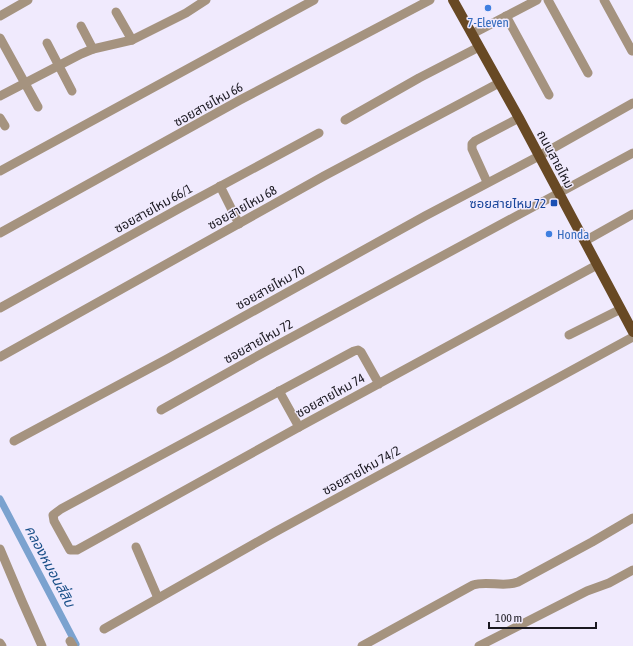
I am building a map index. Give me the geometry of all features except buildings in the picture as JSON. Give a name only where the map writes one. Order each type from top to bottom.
[{"type":"main road","name":"ถนนสายไหม","points":[[453,0],[519,118],[633,332]]},
{"type":"street","points":[[0,16],[28,0]]},
{"type":"street","points":[[0,96],[93,49],[132,40],[186,13],[206,0]]},
{"type":"street","points":[[0,171],[314,0]]},
{"type":"street","name":"ซอยสายไหม 66","points":[[0,233],[240,100],[430,0]]},
{"type":"street","points":[[472,34],[537,0]]},
{"type":"street","points":[[548,0],[588,73]]},
{"type":"street","points":[[604,0],[632,51]]},
{"type":"street","points":[[116,12],[132,40]]},
{"type":"street","points":[[506,16],[549,95]]},
{"type":"street","points":[[81,26],[93,49]]},
{"type":"street","points":[[0,38],[38,107]]},
{"type":"street","points":[[47,43],[72,91]]},
{"type":"street","points":[[345,120],[419,78],[480,47]]},
{"type":"street","name":"ซอยสายไหม 68","points":[[0,357],[324,176],[499,83]]},
{"type":"street","name":"ซอยสายไหม 70","points":[[14,441],[487,182],[539,156],[633,103]]},
{"type":"street","points":[[0,118],[5,126]]},
{"type":"street","points":[[487,182],[472,149],[472,144],[519,118]]},
{"type":"street","name":"ซอยสายไหม 66/1","points":[[0,308],[319,133]]},
{"type":"street","name":"ซอยสายไหม 72","points":[[161,410],[277,345],[633,153]]},
{"type":"street","points":[[220,186],[239,224]]},
{"type":"street","points":[[584,241],[633,214]]},
{"type":"street","name":"ซอยสายไหม 74","points":[[279,391],[56,512],[53,518],[70,550],[77,550],[299,427],[598,265]]},
{"type":"street","points":[[569,335],[621,309]]},
{"type":"street","name":"ซอยสายไหม 74/2","points":[[104,628],[275,532],[633,337]]},
{"type":"street","points":[[299,427],[279,391],[358,350],[361,352],[379,384]]},
{"type":"street","points":[[362,646],[473,585],[483,583],[507,585],[518,582],[633,518]]},
{"type":"street","points":[[136,547],[158,598]]},
{"type":"street","points":[[0,548],[42,646]]},
{"type":"street","points":[[479,646],[587,591],[609,583],[633,570]]},
{"type":"waterway","name":"คลองหมอนสี่สิบ","points":[[0,499],[76,644]]},
{"type":"place","name":"7-Eleven","points":[[488,8]]},
{"type":"place","name":"ซอยสายไหม 72","points":[[554,203]]},
{"type":"place","name":"Honda","points":[[549,234]]}]
